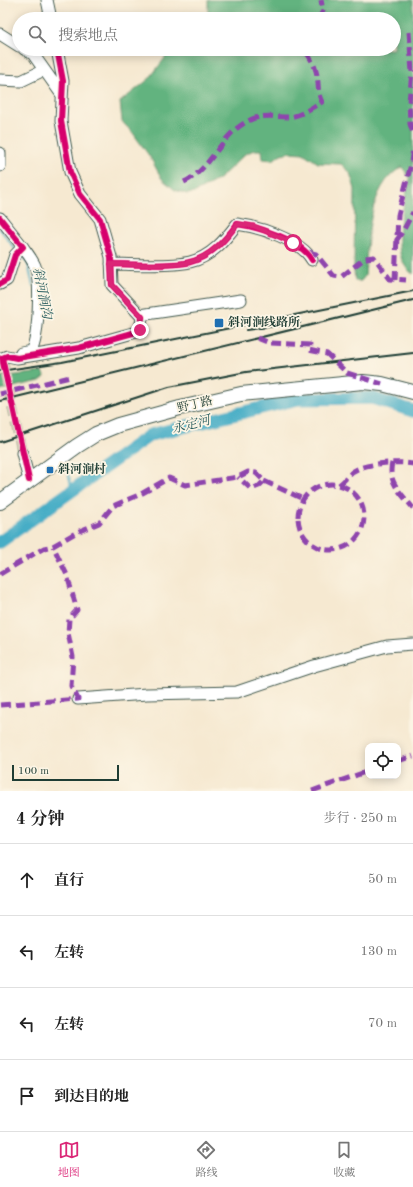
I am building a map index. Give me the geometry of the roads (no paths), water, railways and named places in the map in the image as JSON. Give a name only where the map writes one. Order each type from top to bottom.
[{"type":"main road","name":"野丁路","points":[[0,502],[76,446],[96,434],[118,425],[180,408],[241,394],[363,382],[382,384],[413,392]]},
{"type":"street","points":[[47,0],[50,12]]},
{"type":"street","points":[[0,34],[12,42]]},
{"type":"street","points":[[34,56],[62,95]]},
{"type":"street","points":[[0,218],[20,251],[35,266],[38,303],[35,345],[31,351],[4,357],[17,358],[79,348],[140,330],[142,317],[112,285],[111,257],[100,219],[80,194],[70,172],[61,121],[63,81],[58,56]]},
{"type":"street","points":[[0,80],[21,81],[44,70]]},
{"type":"street","points":[[0,153],[0,166]]},
{"type":"street","points":[[111,264],[190,262],[208,254],[221,244],[238,224],[254,226],[293,243],[308,252],[312,260]]},
{"type":"street","points":[[0,284],[7,280],[20,251]]},
{"type":"street","points":[[140,315],[241,300]]},
{"type":"street","points":[[22,453],[29,480]]},
{"type":"street","points":[[78,699],[147,694],[237,692],[314,666],[387,646],[413,644]]},
{"type":"waterway","name":"斜河涧沟","points":[[0,229],[15,249]]},
{"type":"waterway","name":"斜河涧沟","points":[[21,255],[28,264],[33,286]]},
{"type":"waterway","name":"斜河涧沟","points":[[40,336],[41,346]]},
{"type":"waterway","name":"永定河","points":[[0,542],[150,435],[298,399],[372,398],[413,411]]},
{"type":"waterway","name":"斜河涧沟","points":[[67,466],[72,490]]},
{"type":"tunnel","points":[[2,358],[22,453]]},
{"type":"railway","points":[[0,371],[62,362],[413,291]]},
{"type":"railway","points":[[0,401],[413,300]]},
{"type":"railway","points":[[246,330],[300,323]]},
{"type":"railway","points":[[0,442],[169,387],[246,372],[413,353]]},
{"type":"place","name":"斜河涧线路所","points":[[219,323]]},
{"type":"place","name":"斜河涧村","points":[[50,470]]}]
